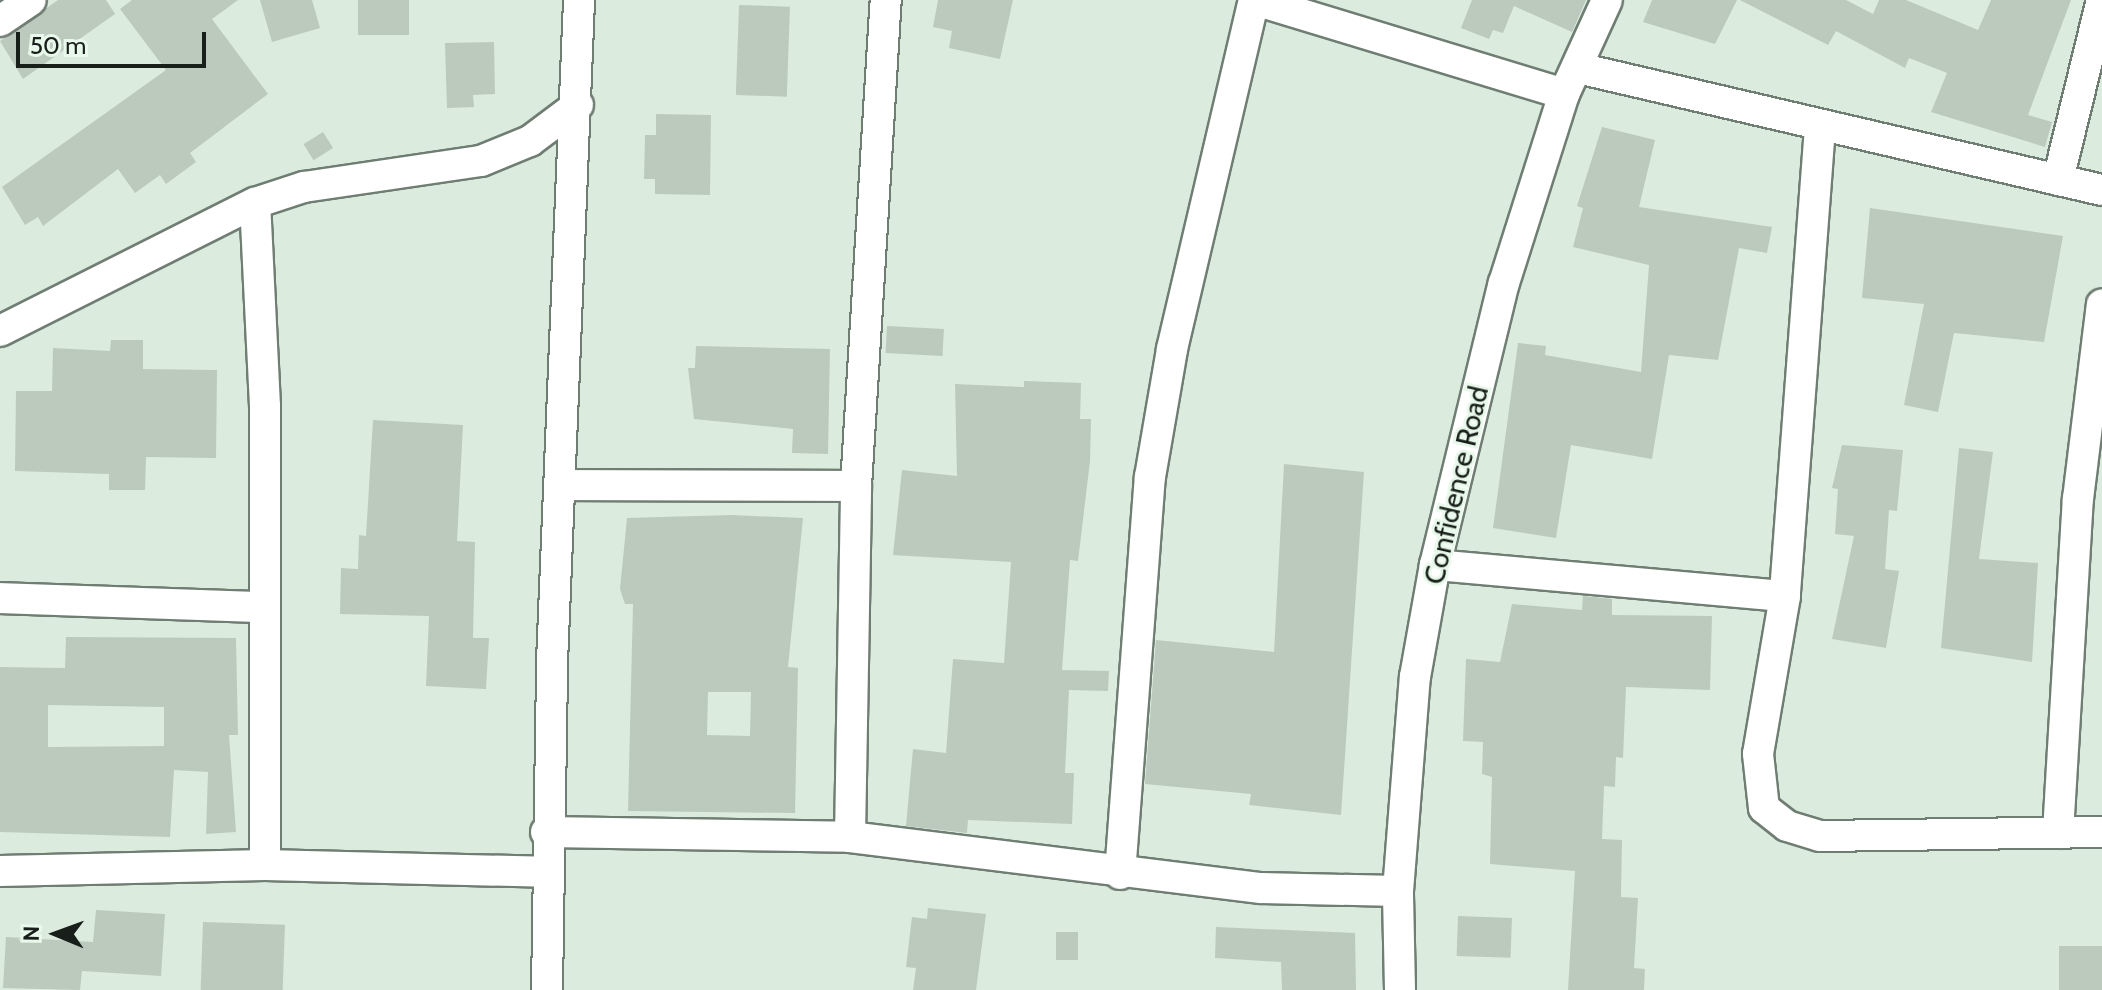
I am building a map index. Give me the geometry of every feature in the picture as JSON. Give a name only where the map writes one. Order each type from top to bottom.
[{"type":"street","points":[[0,21],[31,0]]},
{"type":"street","points":[[547,990],[546,832],[563,485],[578,105],[579,0]]},
{"type":"street","points":[[850,837],[856,486],[886,0]]},
{"type":"street","points":[[1120,874],[1150,477],[1172,349],[1255,0],[1322,11],[1571,81],[1820,127],[2102,190]]},
{"type":"street","name":"Confidence Road","points":[[1400,990],[1398,891],[1415,677],[1435,565],[1504,283],[1571,81],[1607,0]]},
{"type":"street","points":[[2058,180],[2102,0]]},
{"type":"street","points":[[0,331],[255,203],[304,187],[481,161],[530,141],[578,105]]},
{"type":"street","points":[[1820,127],[1785,596],[1758,754],[1764,808],[1787,826],[1820,836],[2102,832]]},
{"type":"street","points":[[255,203],[265,406],[265,865]]},
{"type":"street","points":[[2058,833],[2090,499],[2102,304]]},
{"type":"street","points":[[563,485],[856,486]]},
{"type":"street","points":[[1435,565],[1785,596]]},
{"type":"street","points":[[0,598],[264,607]]},
{"type":"street","points":[[546,832],[850,837],[1120,874],[1398,891]]},
{"type":"street","points":[[0,871],[265,865],[545,872]]},
{"type":"building","points":[[58,0],[106,0],[115,14],[23,79],[0,41]]},
{"type":"building","points":[[132,0],[238,0],[212,19],[268,94],[190,153],[196,162],[166,184],[160,175],[135,193],[118,169],[43,226],[38,217],[25,225],[2,187],[166,70],[120,9]]},
{"type":"building","points":[[260,0],[312,0],[320,28],[272,42]]},
{"type":"building","points":[[358,0],[409,0],[409,35],[358,35]]},
{"type":"building","points":[[938,0],[1013,0],[1000,59],[949,48],[952,31],[933,27]]},
{"type":"building","points":[[1472,0],[1586,0],[1572,32],[1514,6],[1503,33],[1493,30],[1489,39],[1461,28]]},
{"type":"building","points":[[1652,0],[1737,0],[1715,44],[1643,22]]},
{"type":"building","points":[[1740,0],[1846,0],[1873,14],[1879,0],[1906,0],[1978,30],[1991,0],[2071,0],[2028,115],[2052,122],[2045,147],[1931,112],[1947,73],[1909,58],[1905,68],[1836,31],[1828,45]]},
{"type":"building","points":[[739,5],[790,7],[787,97],[736,95]]},
{"type":"building","points":[[494,42],[495,94],[473,95],[474,107],[447,108],[445,43]]},
{"type":"building","points":[[656,114],[711,115],[710,195],[655,194],[655,179],[644,179],[645,135],[656,135]]},
{"type":"building","points":[[1602,127],[1655,140],[1639,207],[1772,227],[1767,253],[1739,248],[1718,360],[1669,355],[1652,459],[1571,445],[1556,538],[1493,528],[1518,343],[1546,346],[1545,355],[1641,372],[1649,265],[1573,247],[1583,208],[1577,206]]},
{"type":"building","points":[[323,132],[333,148],[314,160],[303,144]]},
{"type":"building","points":[[1870,208],[2063,236],[2044,342],[1954,333],[1938,412],[1904,405],[1924,304],[1862,298]]},
{"type":"building","points":[[887,326],[944,329],[943,356],[886,353]]},
{"type":"building","points":[[111,340],[143,340],[143,369],[217,370],[216,458],[146,457],[145,490],[109,490],[109,474],[15,471],[16,391],[52,391],[53,348],[110,351]]},
{"type":"building","points":[[696,346],[830,349],[828,454],[792,453],[793,429],[694,419],[688,368],[695,368]]},
{"type":"building","points":[[1024,381],[1081,383],[1080,419],[1091,419],[1090,461],[1078,561],[1070,560],[1062,670],[1109,671],[1108,691],[1069,690],[1065,773],[1074,773],[1072,824],[968,820],[967,833],[906,826],[913,749],[946,753],[953,659],[1004,663],[1011,562],[893,555],[902,470],[957,476],[955,384],[1024,387]]},
{"type":"building","points":[[373,420],[463,425],[457,541],[475,542],[473,638],[489,638],[486,689],[426,686],[429,616],[340,614],[341,568],[358,569],[359,535],[366,536]]},
{"type":"building","points":[[1842,445],[1903,450],[1897,511],[1889,510],[1885,569],[1899,571],[1886,648],[1832,639],[1854,536],[1835,534],[1838,489],[1832,488]]},
{"type":"building","points":[[1959,448],[1993,452],[1979,559],[2038,563],[2032,662],[1941,648]]},
{"type":"building","points":[[1284,464],[1364,472],[1341,815],[1249,805],[1251,794],[1145,784],[1156,640],[1274,652]]},
{"type":"building","points":[[731,515],[803,518],[788,667],[798,668],[795,813],[628,811],[633,604],[625,604],[620,589],[627,518]],"holes":[[[708,692],[751,692],[750,736],[707,735]]]},
{"type":"building","points":[[1583,596],[1612,599],[1612,615],[1712,616],[1710,690],[1626,687],[1623,758],[1616,757],[1615,787],[1604,786],[1602,839],[1622,840],[1621,897],[1638,898],[1634,968],[1645,969],[1644,990],[1568,990],[1575,871],[1490,864],[1492,777],[1482,774],[1483,742],[1463,741],[1466,659],[1500,662],[1512,604],[1582,610]]},
{"type":"building","points":[[66,637],[236,638],[238,735],[229,735],[236,832],[206,834],[208,772],[174,770],[170,837],[0,832],[0,667],[65,668]],"holes":[[[48,705],[164,707],[164,746],[48,747]]]},
{"type":"building","points":[[928,908],[986,914],[976,990],[913,990],[916,968],[906,967],[912,917],[927,919]]},
{"type":"building","points":[[96,910],[165,914],[161,976],[82,971],[80,990],[3,988],[6,937],[93,942]]},
{"type":"building","points":[[1458,916],[1512,918],[1511,958],[1457,956]]},
{"type":"building","points":[[203,922],[285,925],[283,990],[201,990]]},
{"type":"building","points":[[1216,927],[1355,933],[1356,990],[1282,990],[1281,962],[1215,958]]},
{"type":"building","points":[[1056,932],[1078,932],[1078,960],[1056,960]]},
{"type":"building","points":[[2059,946],[2102,946],[2102,990],[2059,990]]}]
